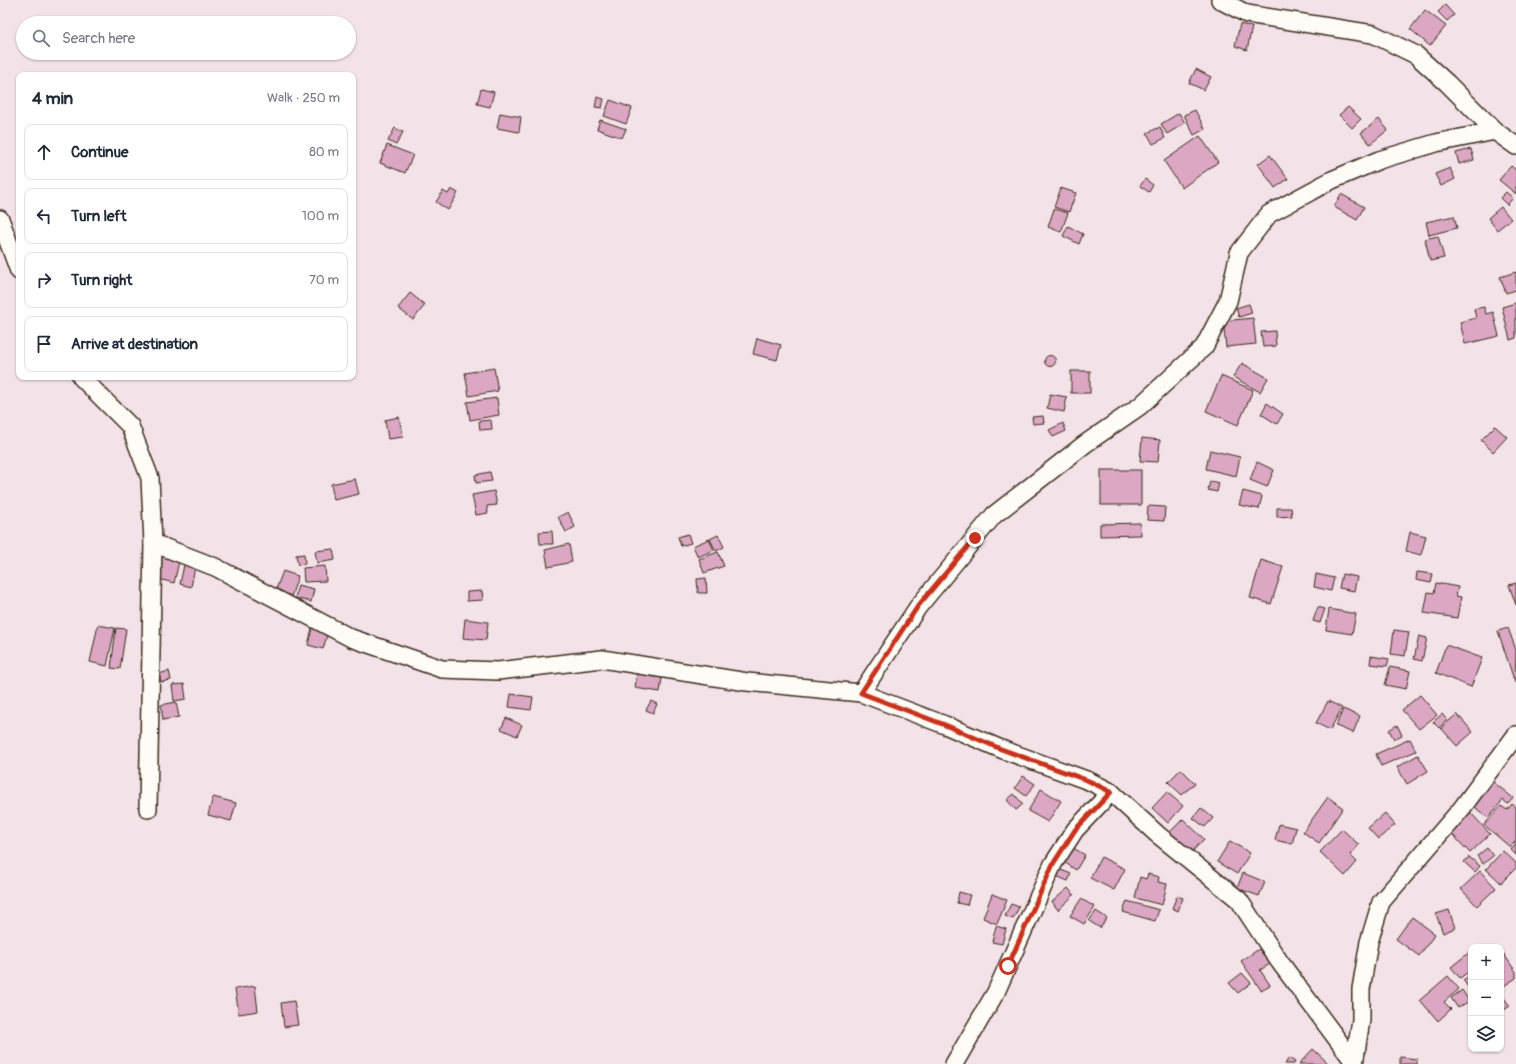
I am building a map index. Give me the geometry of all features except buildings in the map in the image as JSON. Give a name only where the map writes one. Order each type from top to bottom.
[{"type":"street","points":[[1220,0],[1247,14],[1373,34],[1416,55],[1447,83],[1495,131],[1516,146]]},
{"type":"street","points":[[861,693],[918,606],[994,515],[1085,444],[1140,406],[1204,347],[1228,301],[1239,253],[1269,214],[1332,180],[1379,160],[1436,143],[1495,131]]},
{"type":"street","points":[[0,219],[16,263]]},
{"type":"street","points":[[84,380],[130,426],[150,478],[153,543],[148,809]]},
{"type":"street","points":[[153,543],[216,567],[351,638],[442,669],[498,671],[602,659],[747,682],[861,693],[945,725],[1001,749],[1089,781],[1111,792],[1157,834],[1239,900],[1279,960],[1354,1063]]},
{"type":"street","points":[[1354,1063],[1361,1020],[1361,989],[1368,942],[1381,902],[1462,808],[1516,735]]},
{"type":"street","points":[[954,1064],[996,992],[1053,864],[1075,830],[1111,792]]},
{"type":"route","points":[[975,538],[918,606],[861,693],[945,725],[1001,749],[1089,781],[1111,792],[1075,830],[1053,864],[1008,966]]}]
